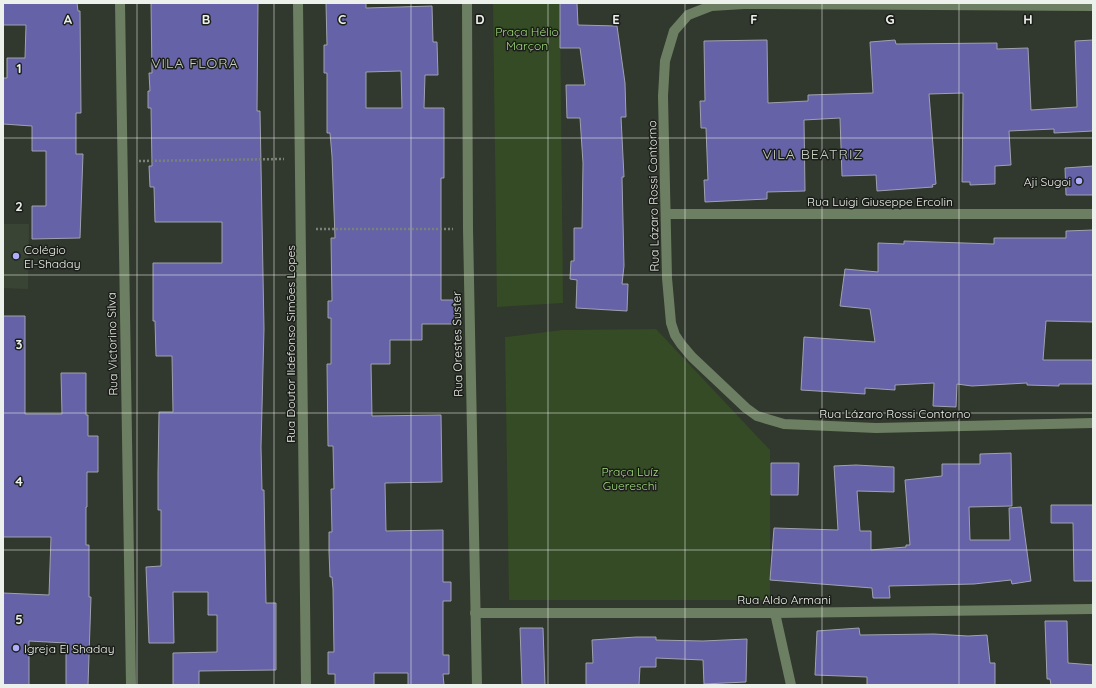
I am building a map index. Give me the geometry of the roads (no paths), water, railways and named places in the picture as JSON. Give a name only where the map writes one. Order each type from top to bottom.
[{"type":"street","name":"Rua Victorino Silva","points":[[120,3],[131,685]]},
{"type":"street","name":"Rua Doutor Ildefonso Simões Lopes","points":[[298,3],[302,230],[306,685]]},
{"type":"street","name":"Rua Orestes Suster","points":[[467,3],[468,229],[477,685]]},
{"type":"street","name":"Rua Lázaro Rossi Contorno","points":[[1093,6],[744,4],[711,6],[688,15],[674,31],[665,60],[663,96],[669,312],[675,335],[692,357],[746,408],[757,416],[772,422],[814,426],[876,428],[1093,423]]},
{"type":"street","name":"Rua Luigi Giuseppe Ercolin","points":[[666,214],[1093,214]]},
{"type":"street","name":"Rua Aldo Armani","points":[[475,613],[775,613],[1093,609]]},
{"type":"street","points":[[775,613],[791,685]]},
{"type":"place","name":"Aji Sugoi","points":[[1079,181]]},
{"type":"place","name":"Colégio El-Shaday","points":[[16,256]]},
{"type":"place","name":"Igreja El Shaday","points":[[16,648]]},
{"type":"district","name":"VILA FLORA","points":[[195,63]]},
{"type":"district","name":"VILA BEATRIZ","points":[[813,154]]},
{"type":"park label","name":"Praça Hélio Marçon","points":[[527,38]]},
{"type":"park label","name":"Praça Luíz Guereschi","points":[[630,478]]}]
